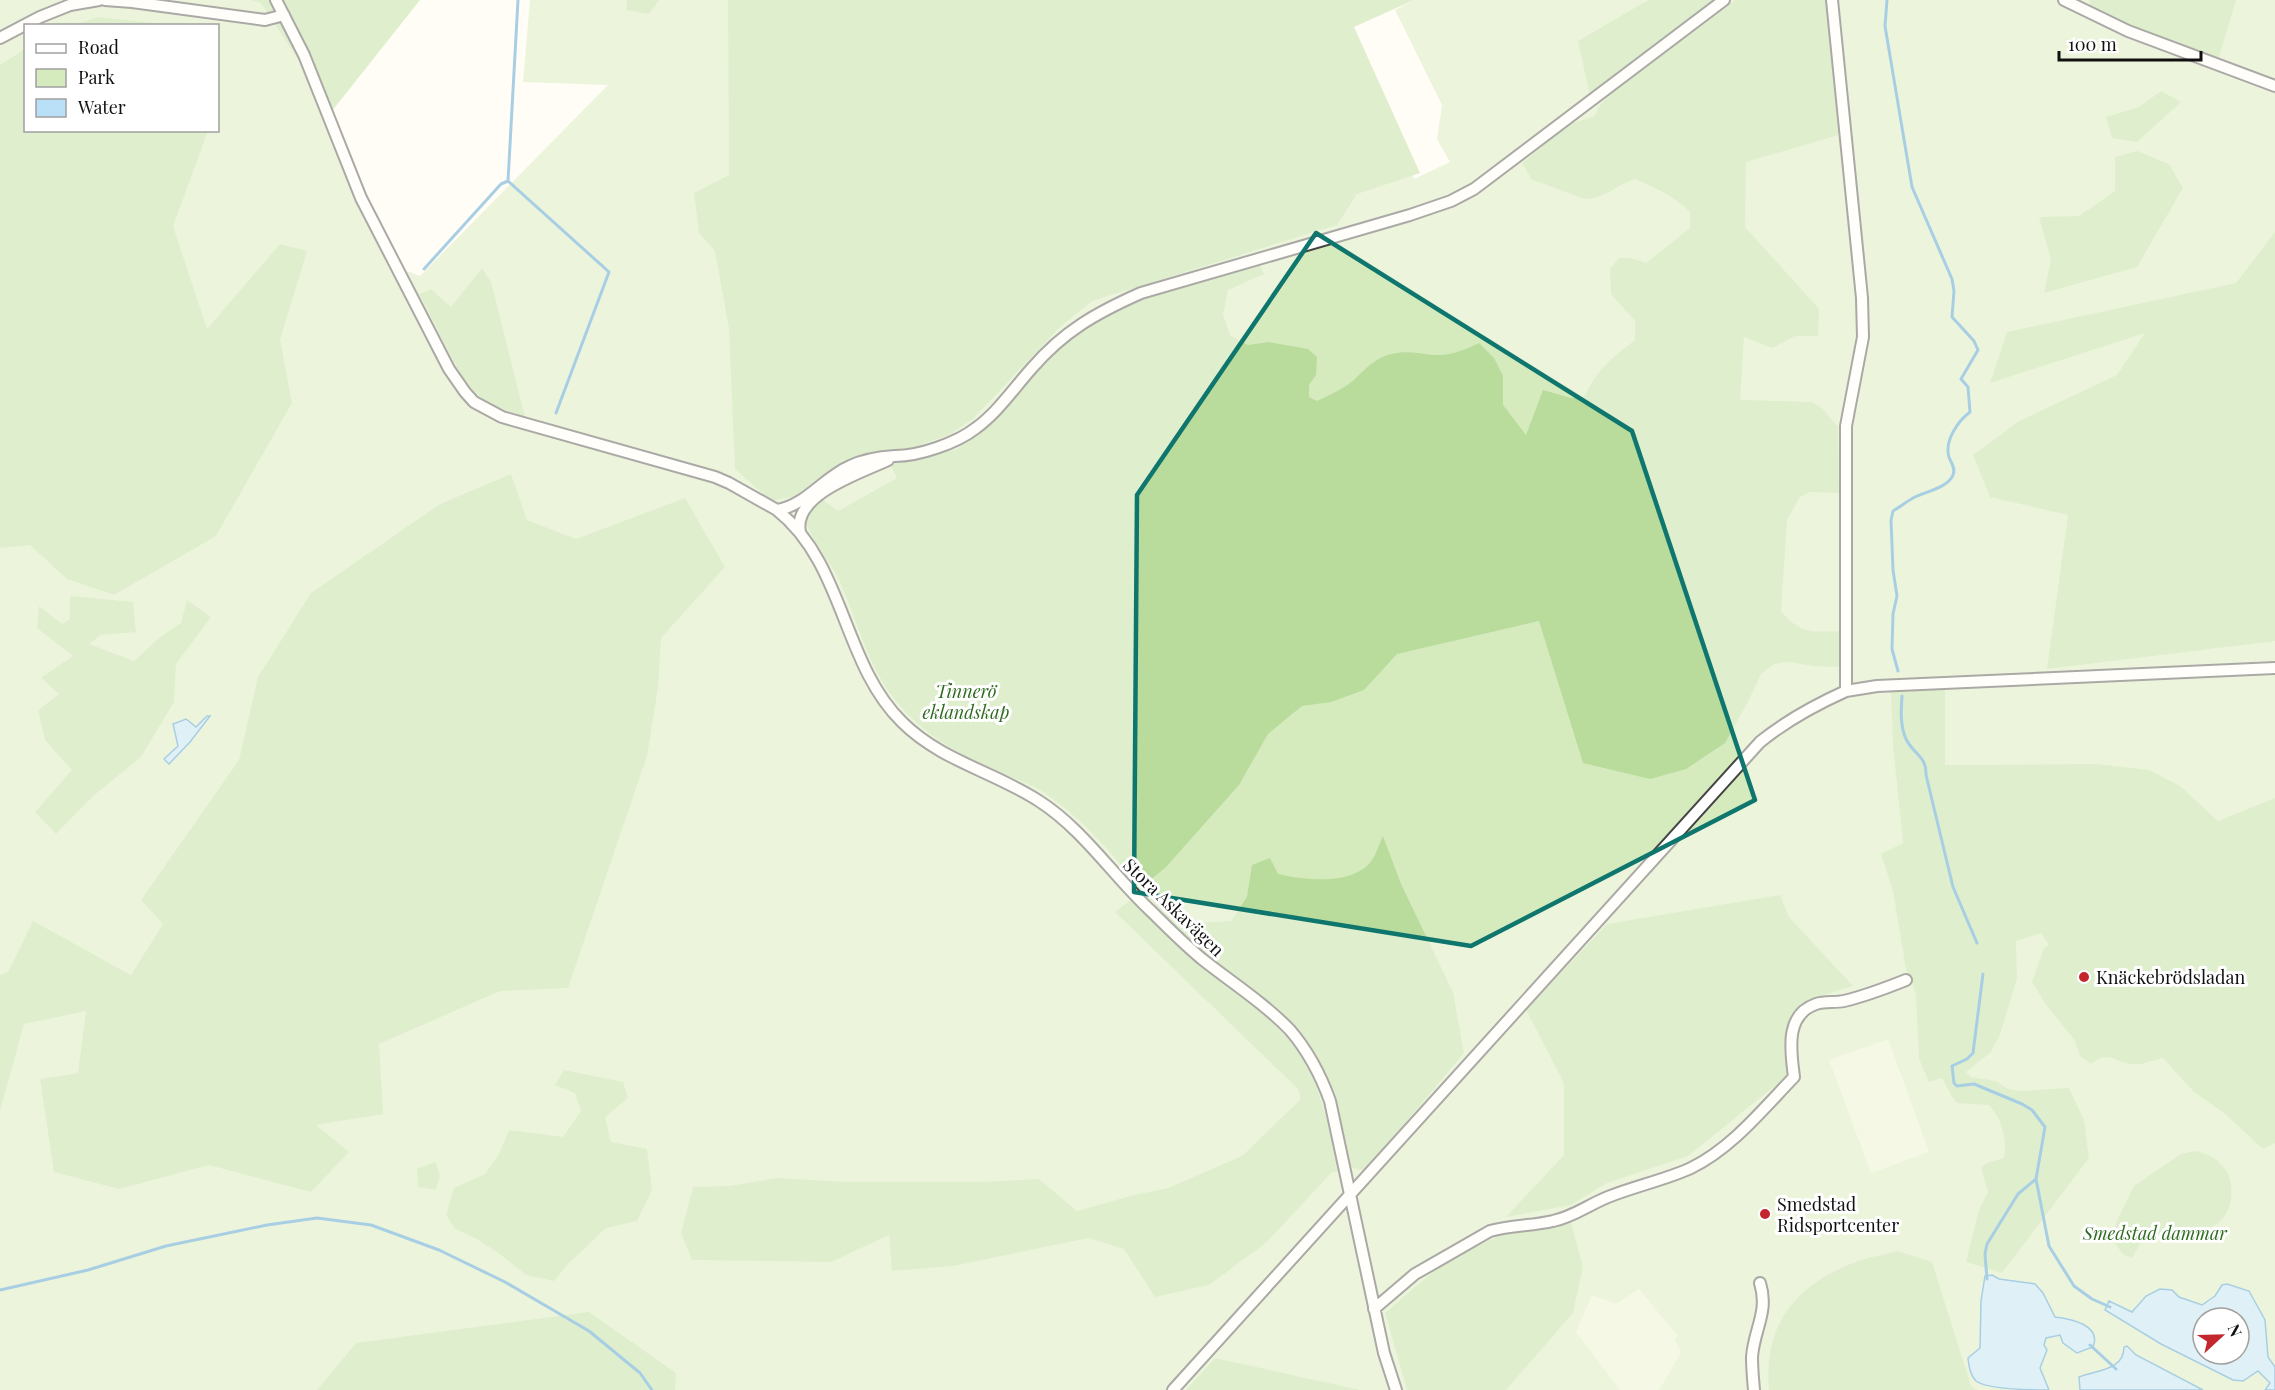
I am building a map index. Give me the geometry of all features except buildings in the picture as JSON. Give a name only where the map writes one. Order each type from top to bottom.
[{"type":"street","points":[[27,24],[70,5],[99,0]]},
{"type":"street","points":[[105,0],[265,20],[284,15]]},
{"type":"street","name":"Stora Askavägen","points":[[276,0],[304,55],[361,198],[449,369],[474,402],[502,417],[715,477],[777,510],[800,532],[827,575],[872,681],[895,715],[910,730],[942,753],[1024,792],[1055,812],[1080,835],[1155,915],[1200,957],[1275,1016],[1291,1032],[1317,1070],[1330,1101],[1374,1310],[1395,1390]]},
{"type":"street","points":[[777,510],[794,505],[828,478],[850,465],[872,458],[895,456],[944,446],[976,429],[995,412],[1033,366],[1055,344],[1079,324],[1110,307],[1141,294],[1410,215],[1451,201],[1474,189],[1724,0]]},
{"type":"street","points":[[1832,0],[1862,297],[1863,337],[1846,426],[1846,690]]},
{"type":"street","points":[[2064,0],[2128,31],[2275,86]]},
{"type":"street","points":[[0,38],[24,25]]},
{"type":"street","points":[[800,532],[800,517],[810,503],[846,478],[895,456]]},
{"type":"street","points":[[1173,1390],[1760,742],[1782,724],[1846,690],[1877,686],[2275,668]]},
{"type":"street","points":[[1374,1310],[1415,1274],[1490,1231],[1503,1227],[1553,1221],[1571,1215],[1608,1197],[1690,1168],[1706,1159],[1735,1137],[1794,1077],[1791,1039],[1797,1020],[1809,1008],[1818,1004],[1857,998],[1906,980]]},
{"type":"street","points":[[1754,1390],[1752,1355],[1764,1307],[1760,1283]]},
{"type":"highlighted area","points":[[1316,233],[1632,431],[1755,800],[1471,946],[1134,892],[1137,495]]},
{"type":"green space","name":"Tinnerö eklandskap","points":[[0,0],[274,0],[394,266],[420,276],[608,85],[523,82],[530,0],[1355,0],[1351,28],[1414,179],[1450,162],[1437,139],[1442,105],[1395,10],[1414,0],[1648,0],[1643,2],[1667,0],[2275,0],[2275,1390],[0,1390]]},
{"type":"green space","points":[[251,0],[420,0],[332,111],[261,3]]},
{"type":"green space","points":[[627,0],[659,0],[649,14],[626,10]]},
{"type":"green space","points":[[728,0],[1414,0],[1354,27],[1420,173],[1357,194],[1337,225],[1092,301],[1060,327],[973,419],[949,435],[913,447],[843,460],[795,496],[771,501],[735,469],[729,329],[715,251],[699,233],[694,193],[729,175]]},
{"type":"green space","points":[[1648,0],[1717,0],[1590,96],[1578,41]]},
{"type":"green space","points":[[1735,0],[1826,0],[1842,134],[1746,162],[1745,227],[1819,309],[1818,336],[1795,336],[1772,348],[1744,337],[1740,400],[1812,402],[1822,408],[1838,427],[1839,493],[1810,492],[1800,497],[1787,520],[1781,611],[1800,628],[1821,632],[1839,631],[1839,667],[1789,662],[1774,664],[1761,674],[1725,743],[1686,769],[1650,779],[1583,763],[1539,621],[1397,654],[1364,690],[1331,702],[1302,706],[1268,734],[1239,785],[1166,867],[1141,888],[1095,837],[1057,802],[1033,786],[970,758],[942,742],[916,722],[892,696],[875,668],[837,576],[807,525],[808,514],[822,499],[838,511],[897,478],[890,464],[957,449],[976,435],[1076,331],[1125,306],[1154,294],[1259,262],[1264,274],[1228,290],[1223,314],[1230,335],[1248,345],[1269,342],[1308,349],[1317,357],[1316,375],[1309,385],[1309,397],[1317,401],[1345,386],[1371,364],[1386,356],[1403,352],[1446,355],[1479,343],[1494,358],[1503,376],[1503,405],[1526,435],[1543,390],[1571,398],[1585,396],[1600,371],[1635,340],[1635,321],[1611,294],[1610,269],[1619,258],[1631,258],[1646,263],[1690,228],[1690,212],[1671,197],[1635,179],[1599,197],[1582,198],[1532,180],[1522,163],[1570,124],[1595,116],[1598,108],[1608,96]]},
{"type":"green space","points":[[2089,0],[2236,0],[2218,60],[2148,34],[2091,8]]},
{"type":"green space","points":[[98,17],[162,24],[77,24]]},
{"type":"green space","points":[[24,50],[24,132],[208,132],[173,226],[207,329],[280,244],[307,251],[280,340],[292,403],[216,536],[114,595],[67,579],[30,545],[0,548],[0,65]]},
{"type":"green space","points":[[2161,91],[2181,102],[2137,142],[2112,138],[2106,117],[2139,107]]},
{"type":"green space","points":[[2137,151],[2169,164],[2183,188],[2137,267],[2044,293],[2051,260],[2039,217],[2079,216],[2115,191],[2115,157]]},
{"type":"green space","points":[[2275,232],[2275,641],[2047,669],[2068,515],[1990,497],[1973,455],[2019,421],[2117,375],[2145,333],[1990,383],[2007,332],[2236,283]]},
{"type":"green space","points":[[482,268],[491,282],[525,417],[487,404],[463,379],[419,294],[431,289],[451,307]]},
{"type":"green space","points":[[511,474],[527,520],[576,539],[685,498],[725,567],[661,638],[658,687],[647,756],[568,988],[500,991],[379,1044],[383,1114],[316,1125],[349,1152],[311,1192],[209,1165],[119,1189],[54,1172],[40,1079],[78,1073],[86,1011],[24,1024],[0,1111],[0,975],[8,972],[33,921],[131,975],[163,924],[141,900],[239,760],[258,677],[311,593],[440,504]]},
{"type":"green space","points":[[70,596],[133,602],[136,632],[101,635],[89,644],[134,661],[159,638],[181,623],[187,600],[211,617],[176,664],[174,702],[141,757],[92,797],[56,834],[35,812],[72,770],[45,740],[38,710],[59,694],[41,678],[73,656],[37,628],[39,606],[62,624],[70,619]]},
{"type":"green space","points":[[1945,687],[1945,765],[2097,764],[2149,770],[2180,786],[2218,821],[2275,798],[2275,1143],[2263,1149],[2224,1113],[2194,1092],[2163,1058],[2134,1064],[2106,1057],[2091,1064],[2080,1056],[2074,1039],[2046,1005],[2032,982],[2044,948],[2049,945],[2041,933],[2016,941],[2017,978],[2000,1035],[1990,1053],[1966,1072],[1971,1077],[1996,1081],[2008,1089],[2022,1091],[2069,1088],[2084,1120],[2089,1158],[2002,1273],[1966,1262],[1979,1210],[1988,1192],[1981,1168],[1987,1163],[2004,1158],[2005,1144],[2002,1130],[1989,1105],[1957,1103],[1942,1078],[1929,1082],[1919,1059],[1916,994],[1906,969],[1893,891],[1881,854],[1903,843],[1893,745],[1891,690]]},
{"type":"green space","points":[[1383,836],[1401,884],[1453,992],[1464,1053],[1371,1164],[1365,1169],[1358,1170],[1348,1165],[1316,1062],[1182,934],[1143,891],[1147,888],[1166,898],[1199,923],[1231,921],[1247,897],[1252,865],[1270,858],[1278,874],[1312,879],[1349,876],[1368,865]]},
{"type":"green space","points":[[1780,895],[1789,917],[1853,986],[1805,1001],[1788,1032],[1786,1077],[1688,1156],[1607,1183],[1571,1205],[1506,1217],[1564,1155],[1564,1083],[1526,1010],[1607,924]]},
{"type":"green space","points":[[1132,899],[1198,963],[1276,1026],[1306,1065],[1319,1094],[1339,1171],[1331,1173],[1267,1242],[1209,1285],[1155,1297],[1124,1249],[1088,1238],[953,1266],[892,1271],[889,1235],[831,1262],[692,1260],[681,1233],[693,1187],[729,1186],[777,1178],[845,1182],[980,1182],[1039,1179],[1077,1211],[1168,1188],[1242,1156],[1300,1100],[1299,1090],[1115,912]]},
{"type":"green space","points":[[1888,1039],[1929,1152],[1871,1173],[1829,1060]]},
{"type":"green space","points":[[564,1070],[623,1082],[628,1098],[605,1117],[611,1142],[647,1149],[652,1190],[637,1221],[606,1228],[568,1264],[554,1281],[526,1275],[477,1239],[455,1229],[446,1215],[454,1188],[485,1174],[499,1154],[509,1130],[563,1137],[581,1111],[575,1093],[555,1085]]},
{"type":"green space","points":[[2195,1151],[2214,1158],[2228,1174],[2232,1189],[2230,1204],[2223,1218],[2211,1227],[2189,1228],[2168,1240],[2158,1239],[2149,1234],[2143,1239],[2132,1258],[2123,1254],[2116,1245],[2114,1237],[2116,1222],[2134,1186],[2181,1154]]},
{"type":"green space","points":[[435,1162],[440,1175],[436,1190],[418,1187],[417,1169]]},
{"type":"green space","points":[[1571,1223],[1583,1267],[1573,1313],[1506,1390],[1407,1390],[1385,1313],[1442,1264],[1508,1231]]},
{"type":"green space","points":[[1898,1251],[1932,1262],[1971,1386],[1976,1390],[1769,1390],[1768,1367],[1771,1346],[1777,1328],[1799,1296],[1832,1272],[1858,1261]]},
{"type":"green space","points":[[1639,1289],[1678,1336],[1675,1340],[1681,1353],[1659,1390],[1620,1390],[1576,1332],[1592,1295],[1616,1304]]},
{"type":"green space","points":[[589,1312],[676,1373],[675,1390],[317,1390],[356,1343]]},
{"type":"green space","points":[[1215,1358],[1360,1390],[1186,1390]]},
{"type":"water","points":[[207,716],[210,716],[169,764],[164,759],[178,746],[173,724],[186,719],[196,727]]},
{"type":"water","points":[[1992,1275],[1999,1279],[2035,1284],[2043,1293],[2055,1317],[2083,1324],[2093,1333],[2095,1339],[2093,1347],[2077,1353],[2063,1343],[2060,1335],[2046,1338],[2044,1345],[2047,1350],[2040,1368],[2049,1390],[1990,1386],[1976,1381],[1972,1376],[1968,1358],[1980,1348],[1981,1301],[1985,1276]]},
{"type":"water","name":"Smedstad dammar","points":[[2227,1284],[2249,1291],[2265,1320],[2268,1357],[2275,1367],[2275,1390],[2265,1390],[2270,1383],[2258,1371],[2243,1381],[2233,1380],[2205,1366],[2251,1366],[2251,1306],[2191,1306],[2191,1359],[2161,1344],[2105,1310],[2109,1301],[2132,1312],[2146,1296],[2160,1289],[2172,1290],[2179,1297],[2202,1305],[2215,1296],[2222,1285]]},
{"type":"water","points":[[2127,1346],[2136,1355],[2203,1390],[2080,1390],[2079,1377],[2114,1365],[2123,1355],[2124,1347]]},
{"type":"waterway","points":[[518,0],[508,181],[609,272],[556,413]]},
{"type":"waterway","points":[[1887,0],[1885,26],[1912,187],[1952,279],[1954,291],[1952,317],[1974,341],[1978,350],[1961,379],[1968,387],[1970,412],[1957,426],[1948,444],[1953,475],[1946,483],[1913,498],[1893,511],[1891,520],[1893,570],[1897,596],[1893,614],[1892,649],[1898,671]]},
{"type":"waterway","points":[[424,269],[501,184],[508,181]]},
{"type":"waterway","points":[[1902,696],[1901,718],[1904,734],[1924,763],[1953,887],[1977,943]]},
{"type":"waterway","points":[[1983,974],[1973,1053],[1967,1059],[1952,1066],[1954,1083],[1957,1086],[1974,1084],[2022,1104],[2032,1110],[2045,1127],[2036,1179],[2049,1246],[2074,1286],[2092,1299],[2110,1307]]},
{"type":"waterway","points":[[1987,1279],[1985,1254],[1987,1244],[2018,1194],[2036,1179]]},
{"type":"waterway","points":[[0,1290],[88,1270],[166,1246],[267,1225],[317,1218],[371,1225],[439,1250],[505,1282],[589,1331],[640,1373],[652,1390]]},
{"type":"waterway","points":[[2090,1345],[2116,1369]]},
{"type":"place","name":"Knäckebrödsladan","points":[[2084,977]]},
{"type":"place","name":"Smedstad Ridsportcenter","points":[[1765,1214]]}]
